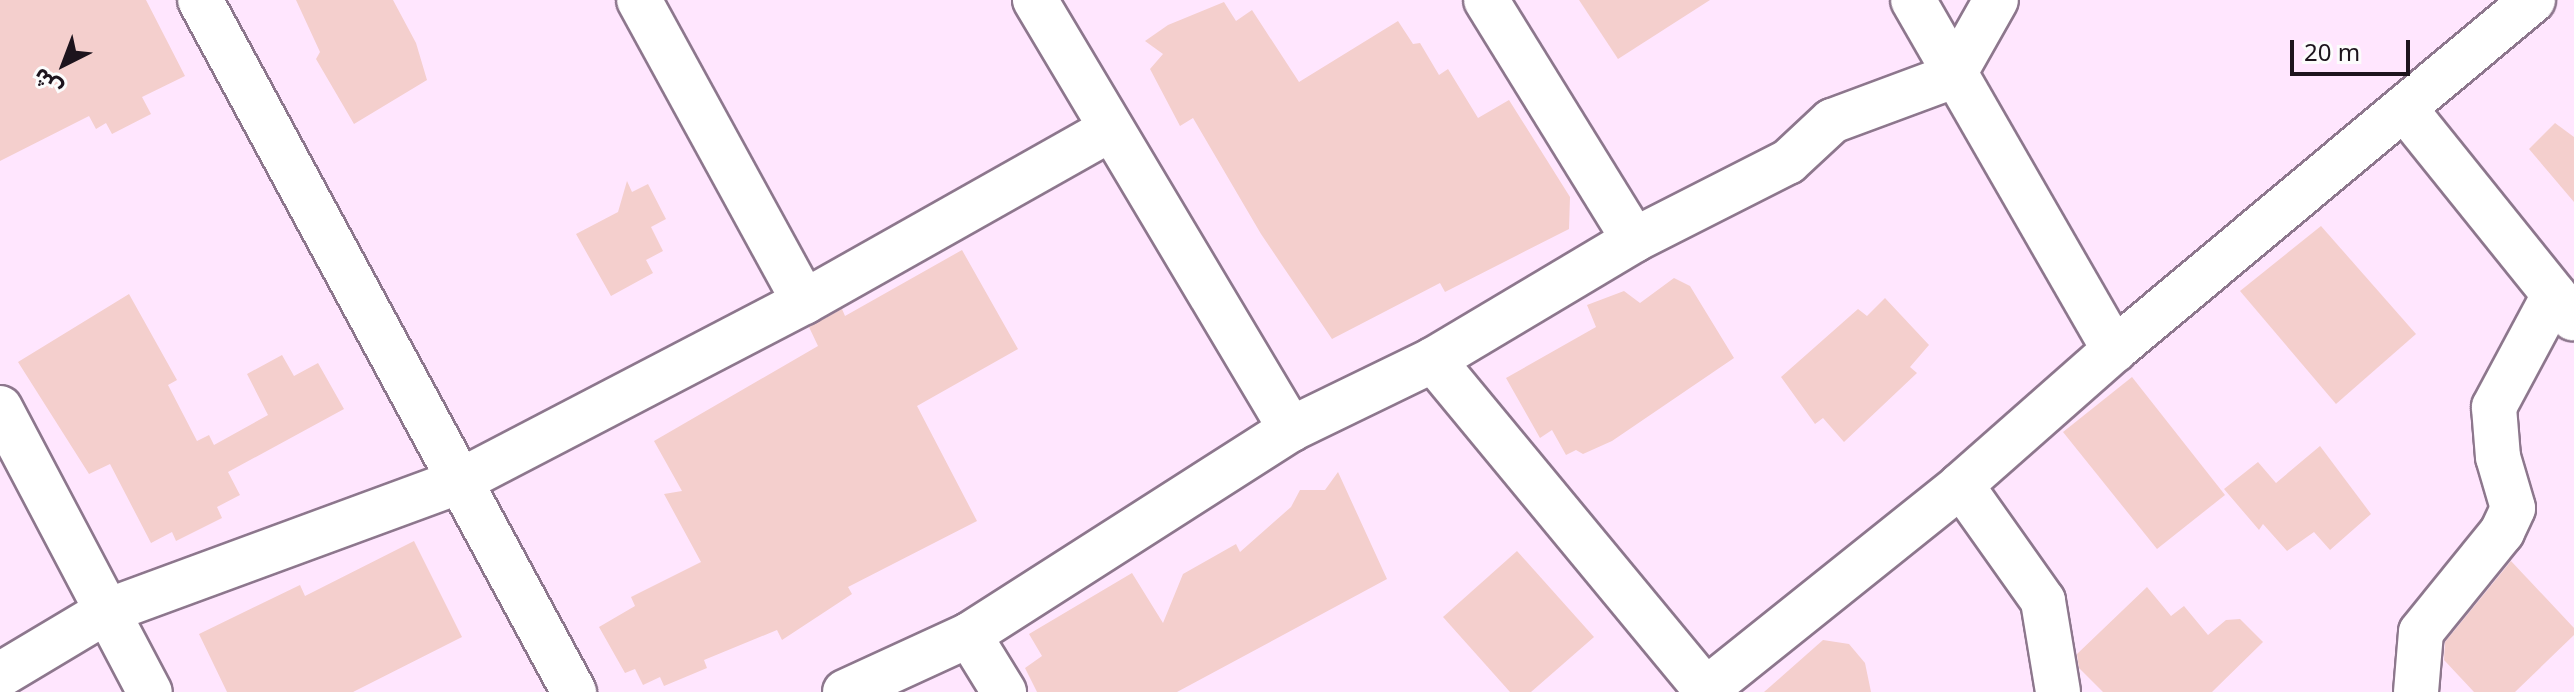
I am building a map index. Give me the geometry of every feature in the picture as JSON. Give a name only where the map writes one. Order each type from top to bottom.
[{"type":"street","points":[[200,0],[574,692]]},
{"type":"street","points":[[639,0],[804,302]]},
{"type":"street","points":[[1035,0],[1291,429]]},
{"type":"street","points":[[1486,0],[1634,240]]},
{"type":"street","points":[[1913,0],[1953,76],[2114,350]]},
{"type":"street","points":[[845,692],[969,635],[1291,429],[1433,360],[1634,240],[1788,162],[1832,121],[1953,76],[1996,0]]},
{"type":"street","points":[[1433,360],[1705,691],[1961,485],[2114,350],[2533,0]]},
{"type":"street","points":[[2404,108],[2564,307],[2494,407],[2498,457],[2513,508],[2502,532],[2421,632],[2416,692]]},
{"type":"street","points":[[0,675],[107,611],[458,482],[804,302],[1111,129]]},
{"type":"street","points":[[0,408],[150,692]]},
{"type":"street","points":[[1961,485],[2043,601],[2058,692]]},
{"type":"street","points":[[969,635],[1004,692]]},
{"type":"building","points":[[0,0],[146,0],[185,76],[142,97],[151,114],[112,134],[106,123],[96,129],[89,116],[0,161]]},
{"type":"building","points":[[296,0],[393,0],[416,43],[427,80],[354,124],[316,59],[320,52]]},
{"type":"building","points":[[1579,0],[1710,0],[1618,59]]},
{"type":"building","points":[[1224,2],[1236,21],[1252,10],[1299,82],[1398,21],[1413,44],[1420,43],[1439,75],[1448,69],[1478,118],[1509,100],[1570,197],[1569,229],[1445,292],[1440,283],[1332,339],[1261,234],[1193,118],[1180,126],[1150,69],[1163,54],[1145,41],[1168,25]]},
{"type":"building","points":[[2555,123],[2574,137],[2574,202],[2529,149]]},
{"type":"building","points":[[627,181],[632,192],[648,184],[666,219],[651,227],[663,251],[646,260],[653,273],[611,296],[576,234],[618,212]]},
{"type":"building","points":[[2321,226],[2416,334],[2336,404],[2240,291]]},
{"type":"building","points":[[962,250],[1018,349],[917,406],[977,521],[848,587],[852,594],[782,640],[777,630],[704,660],[707,668],[664,686],[660,677],[643,685],[635,669],[625,673],[599,627],[635,606],[631,597],[701,562],[664,494],[682,491],[654,441],[818,346],[809,327],[842,309],[845,316]]},
{"type":"building","points":[[1674,278],[1690,286],[1734,358],[1612,441],[1583,454],[1576,450],[1566,455],[1552,430],[1540,438],[1506,378],[1596,327],[1587,305],[1624,291],[1640,303]]},
{"type":"building","points":[[129,294],[177,380],[168,385],[197,441],[209,435],[214,445],[268,415],[247,374],[282,355],[294,376],[318,363],[344,409],[228,472],[240,495],[217,507],[222,518],[176,541],[172,532],[151,543],[110,464],[89,474],[18,362]]},
{"type":"building","points":[[1885,298],[1929,345],[1910,367],[1917,373],[1844,442],[1823,418],[1815,424],[1781,377],[1858,309],[1867,316]]},
{"type":"building","points":[[2132,377],[2225,495],[2157,549],[2063,432]]},
{"type":"building","points":[[2320,446],[2371,514],[2330,550],[2314,532],[2287,551],[2263,524],[2259,530],[2224,489],[2258,462],[2276,483]]},
{"type":"building","points":[[1338,472],[1387,579],[1177,692],[1037,692],[1025,668],[1042,656],[1029,634],[1132,573],[1163,623],[1183,574],[1236,544],[1240,552],[1291,507],[1300,490],[1325,490]]},
{"type":"building","points":[[414,541],[462,637],[353,692],[227,692],[199,634],[300,585],[305,596]]},
{"type":"building","points":[[1517,551],[1594,637],[1531,692],[1510,692],[1443,617]]},
{"type":"building","points":[[2511,561],[2574,628],[2574,635],[2515,692],[2474,692],[2444,660],[2445,642]]},
{"type":"building","points":[[2147,587],[2171,616],[2184,606],[2208,635],[2226,620],[2240,619],[2263,642],[2212,692],[2103,692],[2079,668],[2077,654]]},
{"type":"building","points":[[1823,640],[1849,644],[1865,663],[1871,692],[1764,692]]}]
